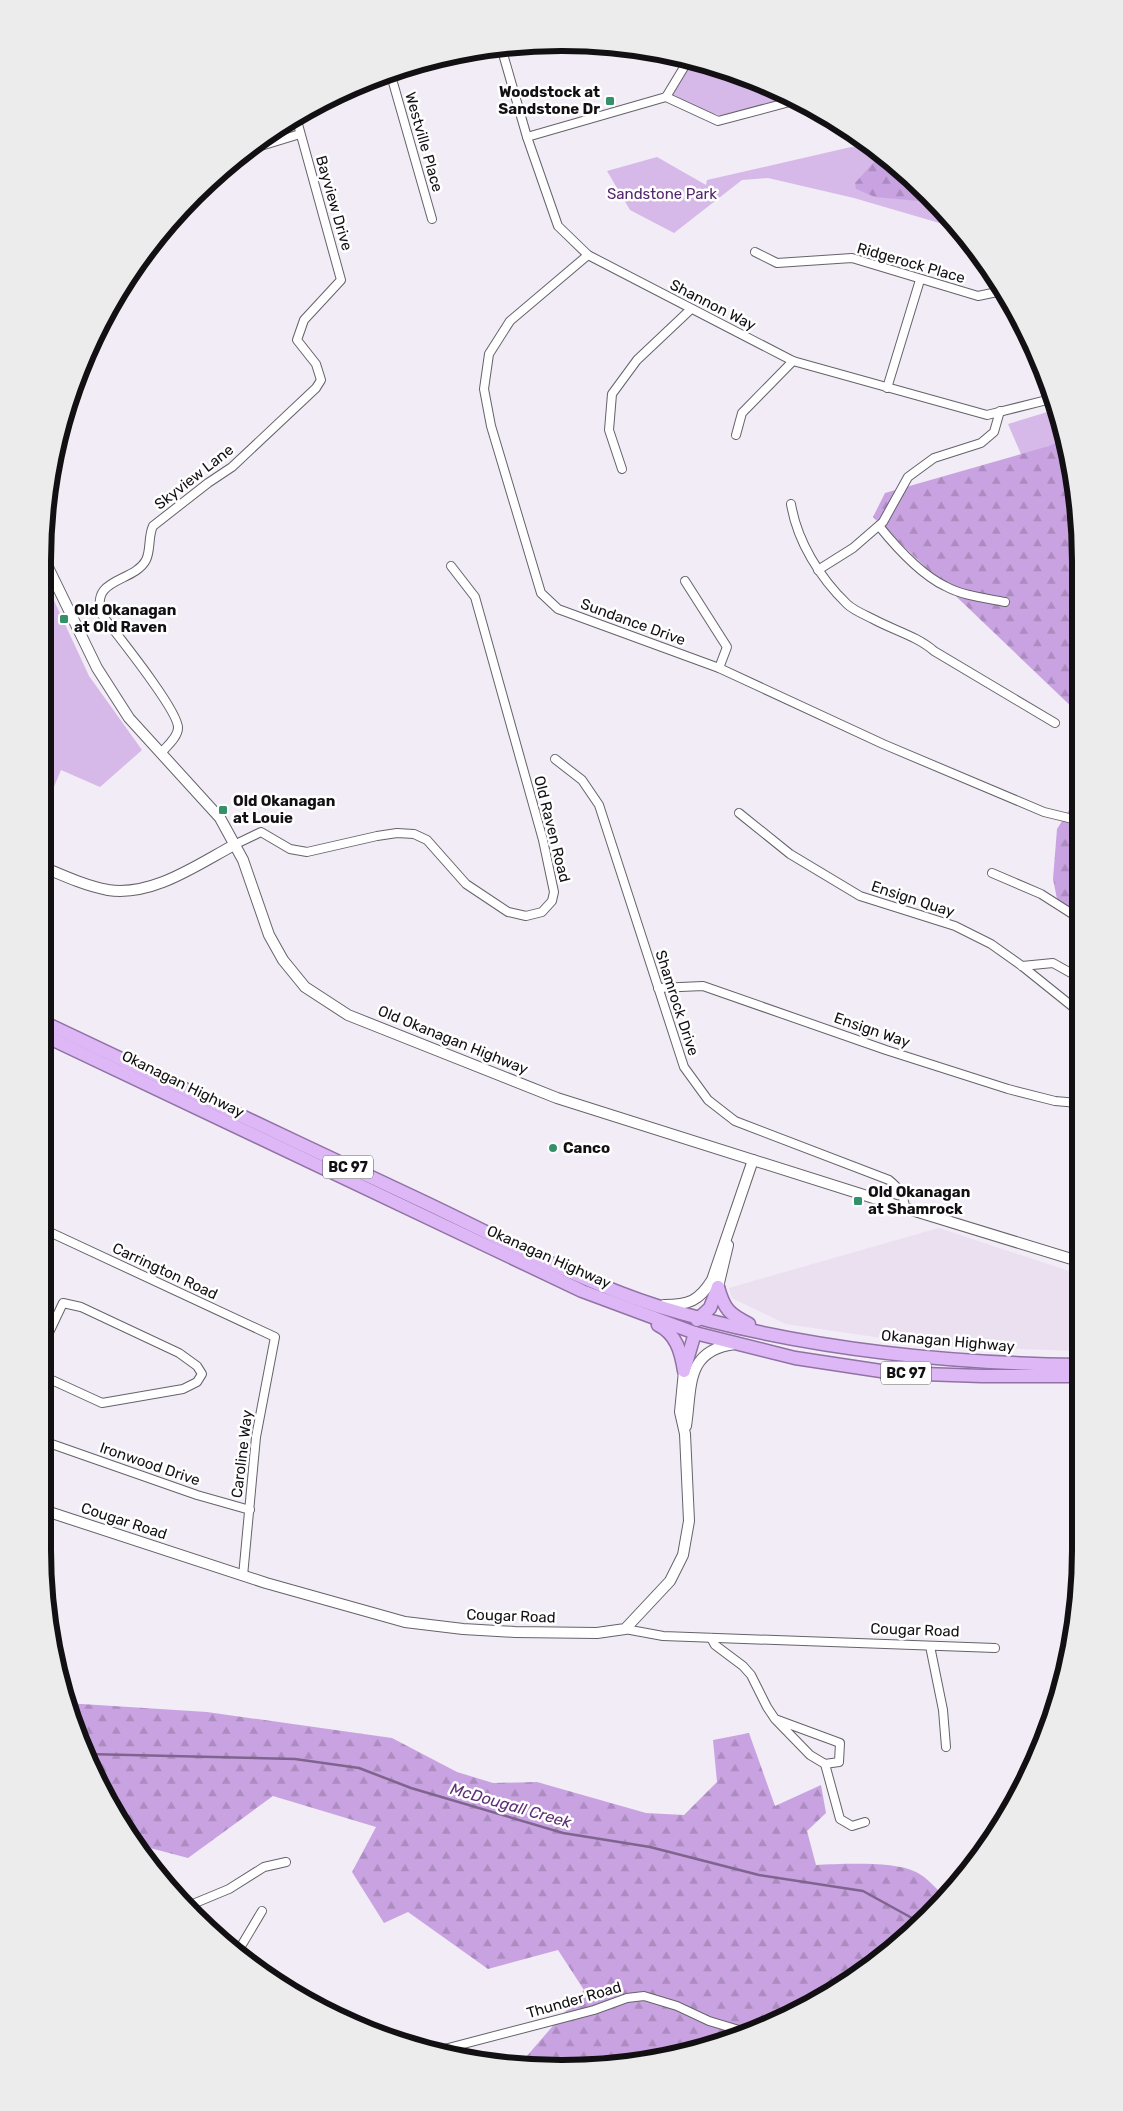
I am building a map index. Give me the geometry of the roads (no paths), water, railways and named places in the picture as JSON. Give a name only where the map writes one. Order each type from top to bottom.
[{"type":"highway","name":"Okanagan Highway","points":[[51,1026],[234,1114],[586,1278],[656,1305],[702,1318],[822,1345],[912,1357],[982,1363],[1072,1365]]},
{"type":"highway","name":"Okanagan Highway","points":[[51,1039],[370,1189],[582,1292],[626,1310],[695,1333],[795,1358],[894,1373],[982,1376],[1072,1376]]},
{"type":"highway","points":[[626,1310],[655,1310],[694,1321],[702,1318],[710,1308],[718,1288]]},
{"type":"highway","points":[[718,1288],[725,1308],[736,1318],[765,1332]]},
{"type":"highway","points":[[626,1310],[664,1328],[672,1336],[677,1344],[684,1371]]},
{"type":"highway","points":[[684,1371],[695,1333],[710,1329],[738,1336],[765,1332]]},
{"type":"street","name":"Shannon Way","points":[[503,55],[527,137],[558,226],[588,255],[792,362],[987,415],[1046,399]]},
{"type":"street","points":[[666,97],[684,67]]},
{"type":"street","name":"Westville Place","points":[[392,80],[432,220]]},
{"type":"street","points":[[527,137],[666,97],[718,120],[785,103]]},
{"type":"street","name":"Bayview Drive","points":[[298,125],[341,280]]},
{"type":"street","points":[[269,143],[300,134]]},
{"type":"street","name":"Ridgerock Place","points":[[755,252],[777,264],[852,258],[978,296],[995,292]]},
{"type":"street","name":"Sundance Drive","points":[[588,255],[510,321],[489,354],[484,389],[491,426],[541,593],[558,609],[719,668],[883,744],[1044,812],[1072,819]]},
{"type":"street","name":"Skyview Lane","points":[[161,753],[176,735],[178,722],[154,684],[102,615],[99,607],[100,599],[112,582],[135,572],[146,560],[153,526],[208,483],[232,467],[316,388],[321,380],[316,364],[298,340],[304,320],[341,280]]},
{"type":"street","points":[[887,388],[920,280]]},
{"type":"street","points":[[622,469],[609,430],[612,394],[637,360],[691,308]]},
{"type":"street","points":[[736,435],[742,414],[792,362]]},
{"type":"street","points":[[818,570],[853,548],[883,522],[908,477],[934,458],[981,443],[994,432],[1000,411]]},
{"type":"street","points":[[791,504],[794,521],[818,570],[848,605],[872,619],[925,643],[934,651],[1055,723]]},
{"type":"street","points":[[879,526],[909,560],[944,586],[962,593],[1005,602]]},
{"type":"street","name":"Old Raven Road","points":[[236,844],[261,832],[290,849],[307,852],[383,835],[397,833],[414,834],[427,840],[466,884],[508,912],[526,916],[542,912],[552,901],[554,892],[543,840],[475,597],[451,566]]},
{"type":"street","name":"Old Okanagan Highway","points":[[51,573],[97,668],[129,718],[220,818],[236,844],[269,936],[283,960],[306,987],[348,1015],[557,1098],[905,1208],[1072,1258]]},
{"type":"street","points":[[685,581],[727,647],[719,668]]},
{"type":"street","name":"Shamrock Drive","points":[[555,759],[582,780],[598,805],[684,1068],[708,1100],[735,1121],[889,1180],[900,1190],[905,1200],[905,1208]]},
{"type":"street","name":"Ensign Quay","points":[[739,813],[790,854],[860,896],[955,926],[991,944],[1072,1006]]},
{"type":"street","points":[[51,870],[108,890],[131,890],[159,884],[236,844]]},
{"type":"street","points":[[992,873],[1042,894],[1072,914]]},
{"type":"street","points":[[1022,966],[1053,963],[1072,974]]},
{"type":"street","name":"Ensign Way","points":[[658,988],[703,986],[886,1050],[1008,1089],[1055,1101],[1072,1102]]},
{"type":"street","points":[[656,1305],[683,1303],[697,1299],[704,1292],[712,1280],[753,1160]]},
{"type":"street","points":[[718,1288],[727,1253],[730,1229]]},
{"type":"street","name":"Carrington Road","points":[[51,1233],[275,1338]]},
{"type":"street","points":[[51,1329],[64,1303],[81,1307],[179,1353],[197,1366],[202,1374],[197,1382],[183,1389],[102,1402],[51,1380]]},
{"type":"street","name":"Caroline Way","points":[[243,1576],[256,1437],[275,1338]]},
{"type":"street","points":[[625,1629],[670,1581],[683,1555],[689,1521],[685,1434],[692,1375],[699,1362],[708,1352],[736,1344]]},
{"type":"street","points":[[684,1371],[680,1412],[685,1434]]},
{"type":"street","name":"Ironwood Drive","points":[[51,1444],[197,1495],[250,1510]]},
{"type":"street","name":"Cougar Road","points":[[51,1513],[243,1576],[405,1622],[463,1630],[597,1633],[625,1629],[663,1636],[995,1648]]},
{"type":"street","points":[[711,1638],[715,1646],[743,1666],[751,1675],[767,1708],[776,1719],[810,1755],[825,1764],[839,1762],[840,1743],[776,1719]]},
{"type":"street","points":[[930,1646],[943,1710],[946,1746]]},
{"type":"street","points":[[825,1764],[840,1819],[852,1826],[865,1822]]},
{"type":"street","points":[[195,1903],[229,1889],[264,1867],[286,1862]]},
{"type":"street","points":[[241,1946],[262,1911]]},
{"type":"street","name":"Thunder Road","points":[[450,2047],[594,2010],[627,1998],[644,1996],[677,2006],[709,2021],[736,2029]]},
{"type":"waterway","name":"McDougall Creek","points":[[94,1754],[295,1759],[359,1768],[411,1788],[563,1833],[650,1847],[759,1875],[863,1891],[913,1919]]},
{"type":"place","name":"Woodstock at Sandstone Dr","points":[[610,101]]},
{"type":"place","name":"Old Okanagan at Old Raven","points":[[64,619]]},
{"type":"place","name":"Old Okanagan at Louie","points":[[223,810]]},
{"type":"place","name":"Canco","points":[[553,1148]]},
{"type":"place","name":"Old Okanagan at Shamrock","points":[[858,1201]]},
{"type":"park label","name":"Sandstone Park","points":[[662,194]]}]
